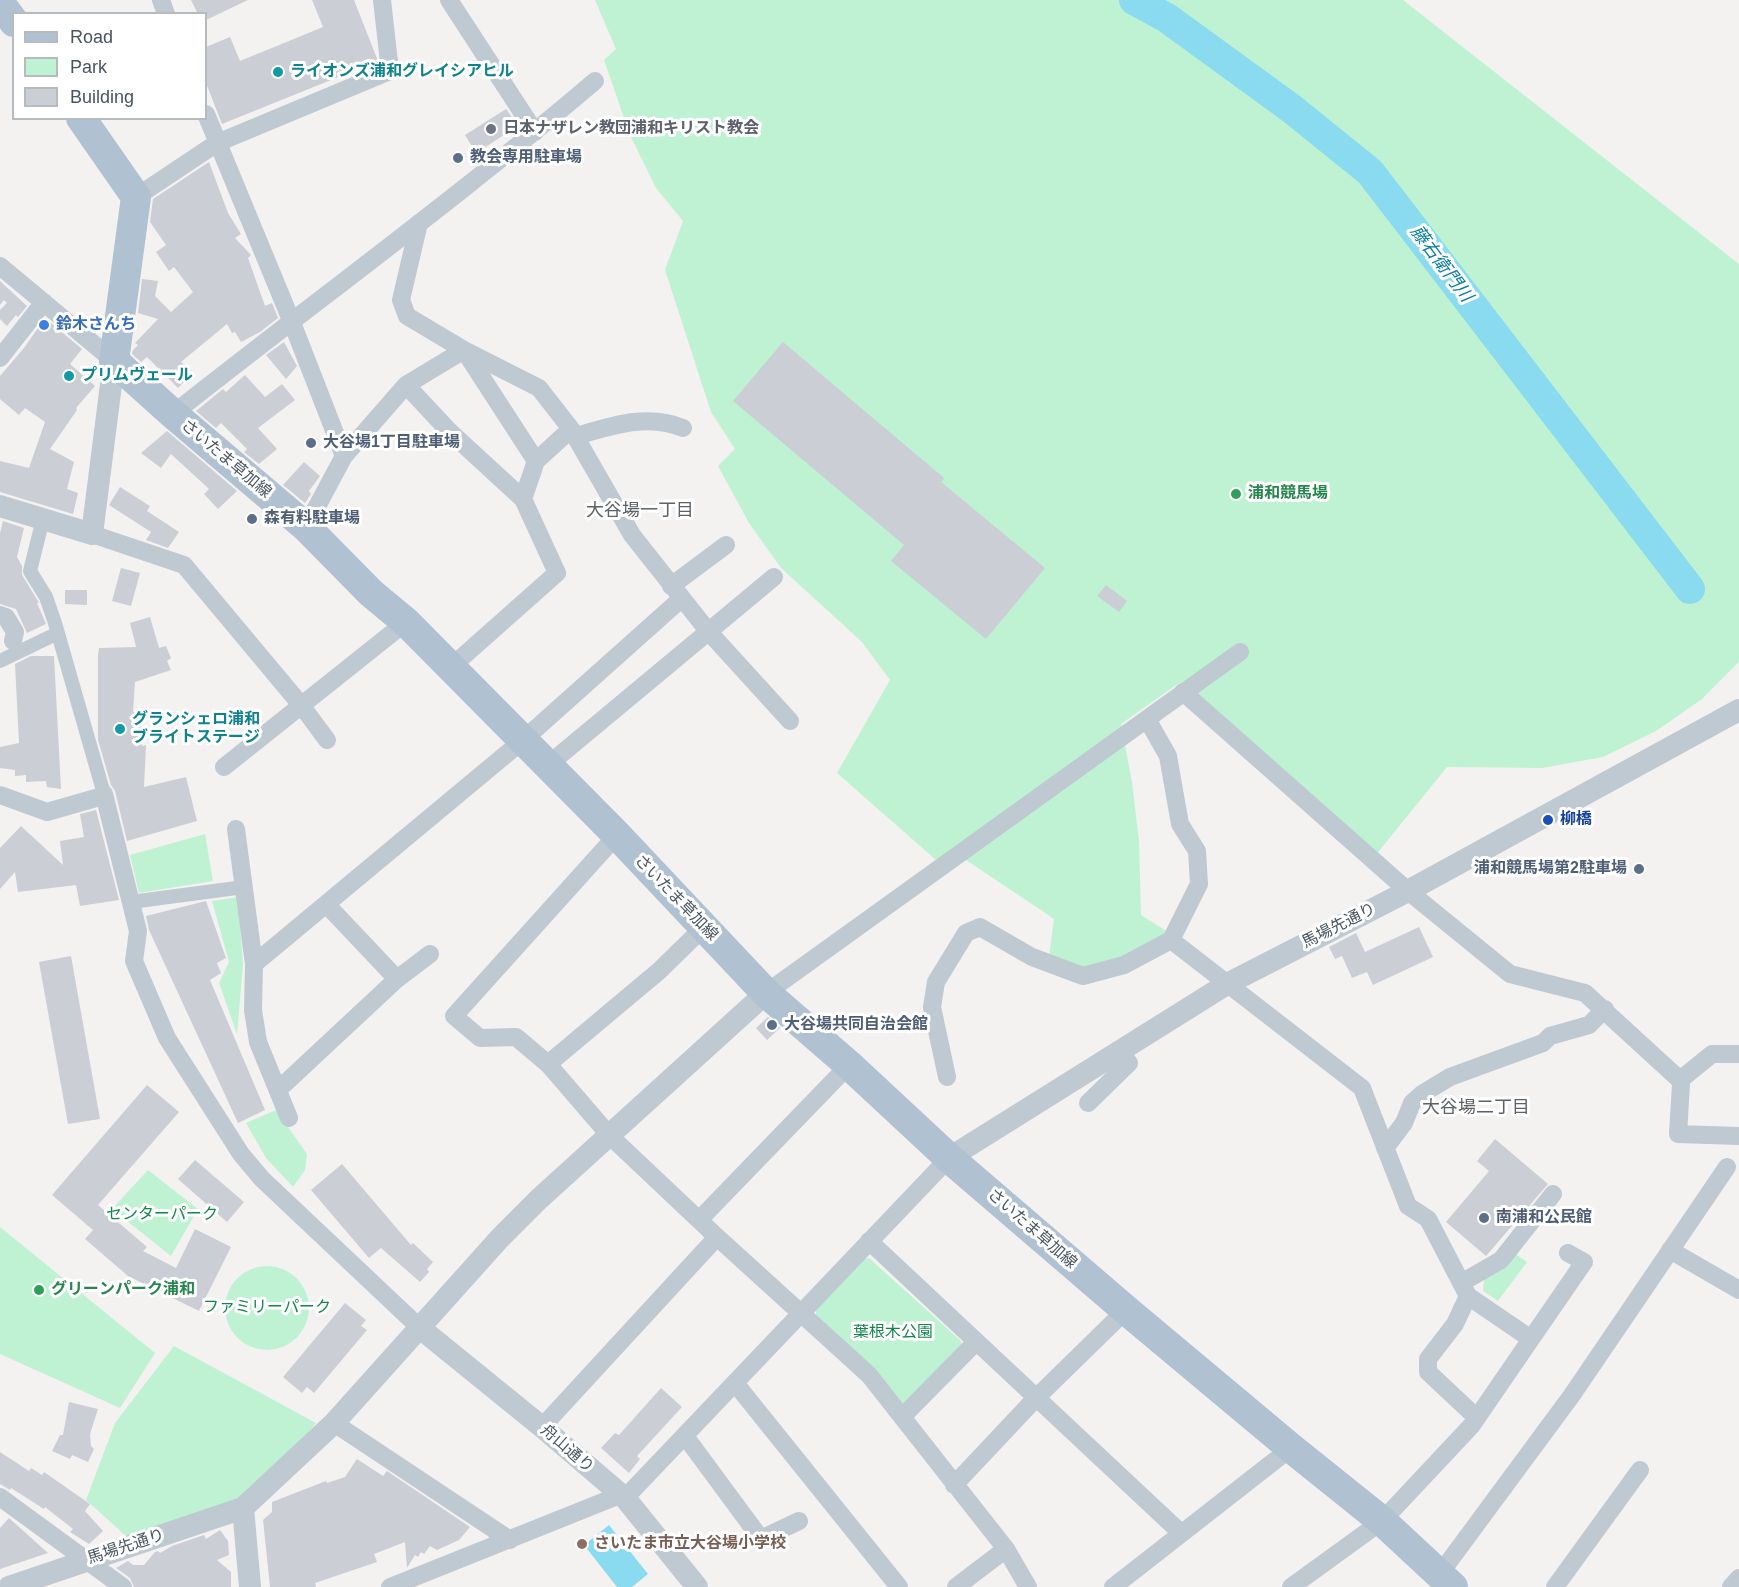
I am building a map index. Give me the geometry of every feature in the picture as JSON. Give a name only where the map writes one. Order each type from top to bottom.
[{"type":"main road","points":[[0,3],[12,19]]},
{"type":"main road","points":[[82,120],[136,197],[114,361]]},
{"type":"main road","name":"さいたま草加線","points":[[114,361],[306,527],[371,593],[406,622],[616,835],[766,993],[849,1065],[949,1158],[1290,1448],[1382,1521],[1446,1581]]},
{"type":"street","points":[[136,197],[217,143],[390,71],[382,0]]},
{"type":"street","points":[[449,0],[535,132]]},
{"type":"street","points":[[173,414],[535,132],[595,81]]},
{"type":"street","points":[[207,117],[344,456]]},
{"type":"street","points":[[419,223],[400,300],[407,316],[464,350],[538,388],[574,432],[632,535],[708,631],[790,721]]},
{"type":"street","points":[[0,266],[114,361],[92,534]]},
{"type":"street","points":[[0,358],[44,302]]},
{"type":"street","points":[[306,527],[344,456],[406,385],[464,350]]},
{"type":"street","points":[[464,350],[536,461]]},
{"type":"street","points":[[406,385],[449,431],[523,499],[557,573],[451,667]]},
{"type":"street","points":[[523,499],[536,461],[574,432],[655,420],[673,423],[683,428]]},
{"type":"street","points":[[0,508],[43,519],[184,564],[301,705],[327,740]]},
{"type":"street","points":[[43,519],[30,571],[45,597],[58,633],[104,795],[138,931],[134,961],[168,1038],[241,1154],[262,1179],[420,1328]]},
{"type":"street","points":[[254,964],[522,741],[726,545]]},
{"type":"street","points":[[548,765],[774,577]]},
{"type":"street","points":[[0,615],[6,616],[15,632],[13,641]]},
{"type":"street","points":[[224,767],[406,622]]},
{"type":"street","points":[[0,661],[58,633]]},
{"type":"street","points":[[250,1587],[243,1508],[334,1423],[500,1238],[539,1199],[766,993],[1240,651]]},
{"type":"street","points":[[1183,692],[1408,891],[1510,974],[1585,993],[1680,1080]]},
{"type":"street","name":"馬場先通り","points":[[949,1158],[1227,984],[1408,891],[1738,714]]},
{"type":"street","points":[[947,1077],[932,1007],[936,982],[966,933],[980,927],[1032,957],[1083,976],[1124,965],[1171,939],[1199,884],[1197,851],[1180,824],[1168,756],[1147,719]]},
{"type":"street","points":[[0,795],[47,812],[104,795]]},
{"type":"street","points":[[236,829],[254,964],[253,1010],[258,1042],[289,1118]]},
{"type":"street","points":[[616,835],[454,1016],[480,1038],[516,1037],[548,1064],[610,1136],[717,1238],[869,1375],[1006,1549],[1028,1587]]},
{"type":"street","points":[[131,902],[244,887]]},
{"type":"street","points":[[327,905],[397,979]]},
{"type":"street","points":[[548,1064],[659,970],[704,927]]},
{"type":"street","points":[[1171,939],[1362,1088],[1408,1206],[1428,1219],[1464,1289],[1530,1339]]},
{"type":"street","points":[[279,1089],[397,979],[429,954]]},
{"type":"street","points":[[1385,1149],[1404,1123],[1412,1103],[1422,1094],[1450,1077],[1544,1043],[1550,1036],[1589,1025],[1605,1010]]},
{"type":"street","points":[[1088,1103],[1129,1064],[1119,1051]]},
{"type":"street","points":[[1739,1054],[1712,1054],[1680,1080],[1678,1134],[1739,1136]]},
{"type":"street","points":[[699,1220],[849,1065]]},
{"type":"street","points":[[390,1587],[428,1580],[510,1540],[623,1497],[685,1436],[949,1158]]},
{"type":"street","points":[[1446,1581],[1727,1167]]},
{"type":"street","points":[[1477,1418],[1428,1372],[1428,1359],[1455,1324],[1464,1289],[1501,1260],[1553,1194]]},
{"type":"street","points":[[542,1427],[717,1238]]},
{"type":"street","points":[[869,1241],[1180,1533]]},
{"type":"street","points":[[1670,1250],[1739,1290]]},
{"type":"street","points":[[1292,1587],[1382,1521],[1477,1418],[1584,1262],[1568,1252]]},
{"type":"street","points":[[954,1485],[1035,1399],[1126,1310]]},
{"type":"street","name":"舟山通り","points":[[420,1328],[542,1427],[623,1497],[697,1587]]},
{"type":"street","points":[[902,1418],[976,1342]]},
{"type":"street","points":[[735,1383],[899,1587]]},
{"type":"street","points":[[334,1423],[510,1540]]},
{"type":"street","points":[[685,1436],[761,1539],[799,1521]]},
{"type":"street","points":[[1113,1587],[1290,1448]]},
{"type":"street","points":[[1555,1587],[1640,1470]]},
{"type":"street","points":[[0,1497],[123,1587]]},
{"type":"street","name":"馬場先通り","points":[[9,1587],[243,1508]]},
{"type":"street","points":[[956,1587],[1006,1549]]},
{"type":"street","points":[[1731,1587],[1739,1578]]},
{"type":"green space","name":"浦和競馬場","points":[[595,0],[1403,0],[1739,264],[1739,662],[1702,699],[1656,731],[1603,757],[1542,768],[1447,767],[1375,856],[1179,683],[1121,724],[1132,782],[1139,841],[1141,915],[1168,932],[1129,955],[1087,968],[1049,957],[1054,919],[951,850],[936,860],[837,773],[890,680],[862,642],[781,568],[749,523],[718,466],[735,449],[711,412],[665,270],[683,221],[656,188],[630,135],[604,60],[616,49]]},
{"type":"green space","points":[[205,834],[213,881],[139,893],[130,855]]},
{"type":"green space","points":[[238,897],[243,964],[237,1034],[219,983],[229,962],[212,901]]},
{"type":"green space","points":[[276,1110],[307,1154],[305,1170],[293,1187],[266,1158],[246,1123]]},
{"type":"green space","name":"センターパーク","points":[[148,1170],[198,1209],[171,1256],[112,1209]]},
{"type":"green space","name":"グリーンパーク浦和","points":[[0,1227],[155,1353],[120,1408],[0,1354]]},
{"type":"green space","points":[[1513,1252],[1527,1262],[1498,1301],[1483,1291],[1484,1280]]},
{"type":"green space","name":"葉根木公園","points":[[869,1258],[961,1341],[962,1346],[905,1404],[900,1403],[816,1316],[816,1307],[863,1259]]},
{"type":"green space","name":"ファミリーパーク","points":[[267,1266],[283,1269],[297,1278],[306,1292],[309,1308],[306,1324],[297,1338],[283,1347],[267,1350],[251,1347],[237,1338],[228,1324],[225,1308],[228,1292],[237,1278],[251,1269]]},
{"type":"green space","points":[[174,1346],[316,1423],[274,1476],[237,1500],[127,1537],[86,1500],[115,1423]]},
{"type":"water","points":[[609,1525],[648,1574],[632,1587],[617,1587],[584,1545]]},
{"type":"building","points":[[191,0],[248,0],[207,20],[207,12],[197,12]]},
{"type":"building","name":"ライオンズ浦和グレイシアヒル","points":[[312,0],[354,0],[378,61],[222,124],[207,86],[207,47],[230,37],[240,61],[323,27]]},
{"type":"building","points":[[506,109],[518,126],[476,153],[465,135]]},
{"type":"building","points":[[209,162],[228,213],[241,234],[235,238],[251,255],[248,258],[265,306],[272,303],[278,318],[260,332],[241,342],[227,324],[181,362],[193,373],[178,388],[147,357],[141,362],[132,354],[138,345],[135,343],[158,319],[138,313],[142,279],[158,281],[155,296],[171,312],[193,292],[174,267],[169,271],[156,252],[166,245],[150,222],[153,199]]},
{"type":"building","points":[[0,281],[27,306],[7,326],[0,319],[0,310],[7,303],[4,300],[0,305]]},
{"type":"building","points":[[45,318],[82,349],[70,364],[95,386],[76,408],[77,410],[50,449],[74,462],[67,489],[78,493],[73,514],[0,492],[0,461],[29,468],[45,422],[25,408],[19,415],[0,399],[0,376]]},
{"type":"building","points":[[284,342],[297,366],[286,379],[266,355]]},
{"type":"building","points":[[783,342],[944,478],[941,482],[1045,568],[986,639],[891,561],[904,545],[733,401]]},
{"type":"building","points":[[245,375],[265,397],[282,384],[295,400],[258,428],[277,449],[259,464],[244,452],[247,449],[221,423],[216,428],[196,411],[223,389],[226,392]]},
{"type":"building","points":[[167,431],[237,491],[218,509],[204,494],[209,489],[171,454],[161,468],[141,453]]},
{"type":"building","points":[[304,462],[320,476],[309,491],[311,494],[305,503],[283,485]]},
{"type":"building","points":[[120,487],[150,506],[147,511],[179,532],[168,548],[146,540],[151,532],[109,505]]},
{"type":"building","points":[[3,521],[24,528],[17,557],[22,566],[22,575],[39,603],[37,603],[46,624],[27,633],[16,609],[0,604],[0,533]]},
{"type":"building","points":[[121,568],[140,573],[131,606],[112,601]]},
{"type":"building","points":[[1106,585],[1127,601],[1119,612],[1097,596]]},
{"type":"building","points":[[65,590],[87,590],[87,605],[65,604]]},
{"type":"building","name":"グランシェロ浦和 ブライトステージ","points":[[150,617],[159,648],[166,646],[171,658],[167,661],[171,670],[135,682],[133,712],[141,711],[142,746],[146,745],[144,787],[186,777],[197,821],[127,841],[115,791],[111,785],[98,740],[98,655],[99,648],[136,647],[130,623]]},
{"type":"building","points":[[31,656],[54,656],[61,789],[47,787],[46,781],[26,782],[26,775],[15,776],[15,770],[0,768],[0,747],[19,743],[15,664]]},
{"type":"building","points":[[96,810],[119,900],[80,906],[76,885],[18,892],[15,872],[0,889],[0,848],[21,826],[63,865],[60,841],[84,837],[80,814]]},
{"type":"building","points":[[206,901],[226,958],[217,963],[221,973],[210,980],[265,1110],[238,1123],[149,930],[146,916]]},
{"type":"building","points":[[1419,927],[1433,957],[1373,985],[1367,972],[1352,978],[1342,956],[1335,959],[1329,947],[1356,933],[1365,952]]},
{"type":"building","points":[[71,956],[100,1119],[68,1124],[39,962]]},
{"type":"building","points":[[768,1017],[780,1028],[767,1040],[756,1028]]},
{"type":"building","points":[[147,1085],[179,1112],[98,1205],[147,1247],[143,1251],[176,1268],[195,1229],[231,1247],[199,1311],[128,1276],[85,1239],[93,1230],[52,1195]]},
{"type":"building","points":[[1495,1139],[1548,1184],[1486,1256],[1446,1222],[1489,1171],[1477,1161]]},
{"type":"building","points":[[195,1160],[244,1202],[227,1222],[178,1179]]},
{"type":"building","points":[[342,1164],[411,1245],[413,1243],[433,1262],[427,1269],[429,1272],[420,1282],[381,1248],[369,1258],[311,1190]]},
{"type":"building","points":[[345,1303],[366,1320],[361,1326],[367,1330],[314,1393],[307,1387],[302,1393],[283,1377]]},
{"type":"building","points":[[661,1388],[682,1407],[637,1456],[640,1459],[629,1473],[601,1448],[615,1433],[619,1435]]},
{"type":"building","points":[[69,1402],[98,1409],[90,1434],[91,1446],[94,1449],[88,1462],[72,1455],[70,1459],[52,1451],[60,1435],[63,1435]]},
{"type":"building","points":[[0,1452],[29,1471],[31,1468],[42,1475],[44,1472],[90,1504],[85,1511],[103,1531],[89,1544],[70,1532],[73,1529],[45,1507],[44,1509],[11,1488],[10,1490],[0,1484]]},
{"type":"building","points":[[357,1459],[383,1476],[387,1471],[470,1527],[459,1540],[437,1550],[430,1546],[424,1554],[421,1552],[418,1557],[415,1555],[407,1568],[405,1542],[374,1554],[377,1562],[315,1583],[316,1587],[270,1587],[263,1520],[272,1512],[272,1502],[326,1481],[327,1483],[345,1477]]},
{"type":"building","points":[[9,1518],[48,1553],[0,1569],[0,1528]]},
{"type":"building","points":[[220,1530],[228,1541],[229,1555],[217,1560],[231,1572],[231,1587],[134,1587],[130,1578],[116,1568],[128,1561],[133,1565],[144,1565],[155,1552],[160,1553],[172,1546],[204,1535],[206,1539]]},
{"type":"waterway","name":"藤右衛門川","points":[[1134,0],[1167,18],[1292,109],[1370,172],[1690,589]]},
{"type":"place","name":"ライオンズ浦和グレイシアヒル","points":[[278,72]]},
{"type":"place","name":"日本ナザレン教団浦和キリスト教会","points":[[491,129]]},
{"type":"place","name":"教会専用駐車場","points":[[458,158]]},
{"type":"place","name":"鈴木さんち","points":[[44,325]]},
{"type":"place","name":"プリムヴェール","points":[[69,376]]},
{"type":"place","name":"大谷場1丁目駐車場","points":[[311,443]]},
{"type":"place","name":"浦和競馬場","points":[[1236,494]]},
{"type":"place","name":"森有料駐車場","points":[[252,519]]},
{"type":"place","name":"グランシェロ浦和 ブライトステージ","points":[[120,729]]},
{"type":"place","name":"柳橋","points":[[1548,820]]},
{"type":"place","name":"浦和競馬場第2駐車場","points":[[1639,869]]},
{"type":"place","name":"大谷場共同自治会館","points":[[772,1025]]},
{"type":"place","name":"南浦和公民館","points":[[1484,1218]]},
{"type":"place","name":"グリーンパーク浦和","points":[[39,1290]]},
{"type":"place","name":"さいたま市立大谷場小学校","points":[[582,1544]]},
{"type":"district","name":"大谷場一丁目","points":[[640,511]]},
{"type":"district","name":"大谷場二丁目","points":[[1476,1108]]}]
